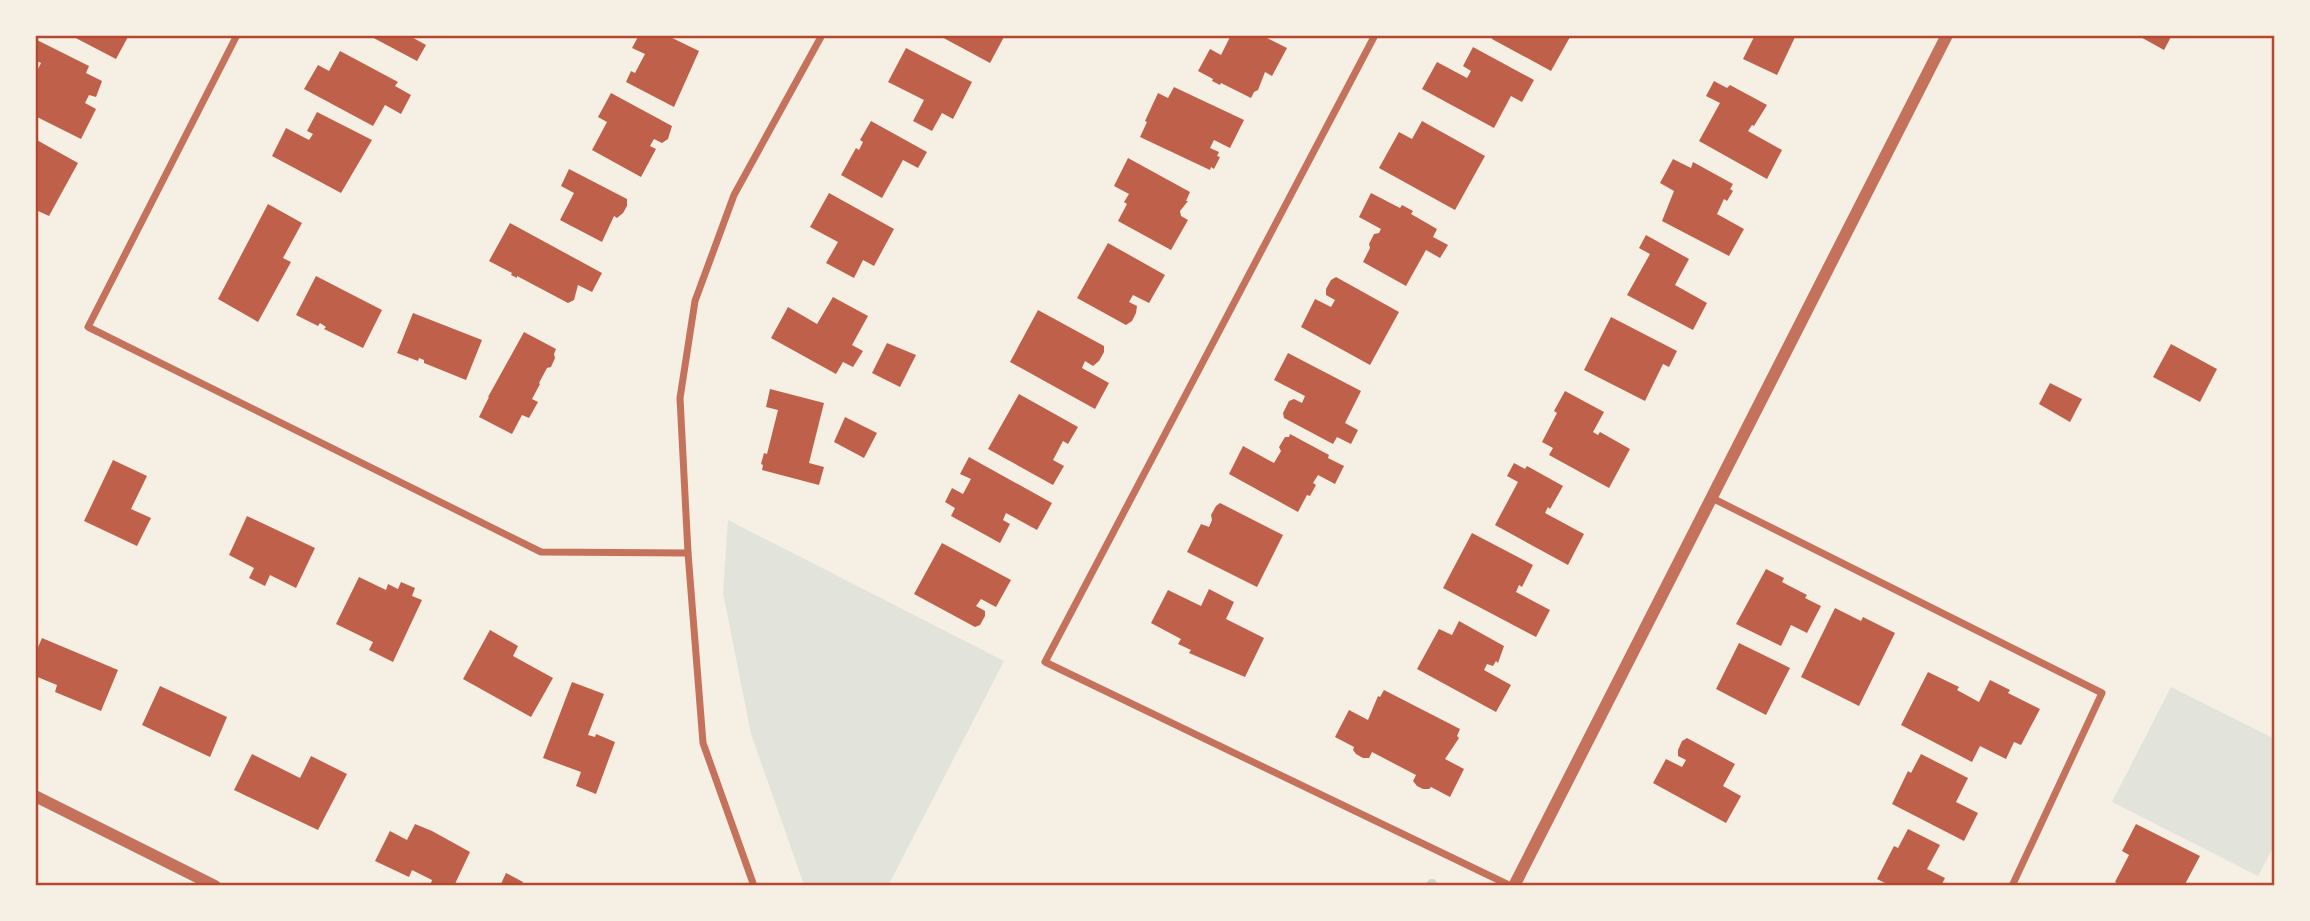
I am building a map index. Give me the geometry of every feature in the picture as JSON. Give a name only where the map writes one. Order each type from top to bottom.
[{"type":"street","points":[[237,35],[88,327],[541,552],[688,553]]},
{"type":"street","points":[[754,886],[703,743],[688,553],[680,398],[695,301],[734,195],[822,35]]},
{"type":"street","points":[[1375,35],[1045,662],[1512,886],[1947,35]]},
{"type":"street","points":[[1712,498],[2102,694],[2012,886]]},
{"type":"street","points":[[35,796],[215,886]]},
{"type":"shaded area","points":[[728,520],[1004,661],[888,886],[807,886],[803,882],[751,734],[723,593]]},
{"type":"shaded area","points":[[2171,687],[2275,739],[2275,844],[2258,876],[2112,802]]},
{"type":"building","points":[[70,35],[129,35],[116,59]]},
{"type":"building","points":[[368,35],[408,35],[426,45],[417,61]]},
{"type":"building","points":[[639,35],[666,35],[699,51],[674,107],[626,82],[631,71],[635,73],[645,54],[632,48]]},
{"type":"building","points":[[938,35],[1005,35],[990,63]]},
{"type":"building","points":[[1231,35],[1261,35],[1287,48],[1272,76],[1265,72],[1258,90],[1251,98],[1212,81],[1213,79],[1198,71],[1210,49],[1221,55]]},
{"type":"building","points":[[1491,35],[1570,37],[1551,71],[1492,39]]},
{"type":"building","points":[[1755,35],[1796,35],[1777,75],[1743,59]]},
{"type":"building","points":[[2137,35],[2172,35],[2164,50]]},
{"type":"building","points":[[35,39],[89,66],[86,73],[102,81],[96,97],[89,95],[85,103],[96,109],[81,139],[35,116],[35,75],[41,63],[35,60]]},
{"type":"building","points":[[1473,47],[1534,80],[1522,102],[1511,96],[1494,128],[1422,89],[1437,62],[1467,78],[1471,71],[1463,66]]},
{"type":"building","points":[[906,48],[972,82],[953,119],[942,113],[932,131],[913,121],[924,100],[888,82]]},
{"type":"building","points":[[340,51],[398,82],[395,86],[411,95],[401,114],[385,105],[373,126],[304,89],[318,65],[329,71]]},
{"type":"building","points":[[1714,81],[1727,88],[1730,85],[1767,105],[1748,131],[1782,150],[1767,179],[1699,141],[1720,103],[1706,96]]},
{"type":"building","points":[[1174,87],[1244,120],[1230,148],[1214,140],[1210,148],[1219,152],[1217,156],[1220,157],[1214,169],[1211,167],[1210,170],[1140,137],[1158,93],[1168,98]]},
{"type":"building","points":[[611,93],[672,126],[668,139],[662,143],[654,139],[650,146],[656,149],[641,177],[592,150],[607,122],[598,117]]},
{"type":"building","points":[[317,112],[372,140],[341,193],[272,156],[286,128],[309,140],[313,134],[307,131]]},
{"type":"building","points":[[871,121],[927,152],[918,168],[903,160],[882,198],[841,175],[856,148],[859,150],[863,142],[860,140]]},
{"type":"building","points":[[1422,121],[1485,156],[1455,210],[1379,168],[1399,132],[1412,139]]},
{"type":"building","points":[[35,139],[78,163],[49,216],[38,211],[35,216]]},
{"type":"building","points":[[1128,158],[1190,192],[1188,201],[1180,211],[1181,216],[1188,220],[1171,250],[1118,221],[1129,194],[1114,186]]},
{"type":"building","points":[[1673,159],[1691,168],[1693,162],[1733,184],[1730,189],[1733,191],[1727,201],[1724,199],[1717,214],[1744,229],[1729,256],[1662,221],[1674,191],[1660,183]]},
{"type":"building","points":[[569,169],[627,199],[623,213],[617,218],[614,216],[602,242],[560,220],[574,193],[561,186]]},
{"type":"building","points":[[829,193],[894,229],[874,266],[863,260],[854,278],[826,263],[838,242],[810,227]]},
{"type":"building","points":[[1371,193],[1400,208],[1402,205],[1413,211],[1411,214],[1437,229],[1433,237],[1448,245],[1440,258],[1426,250],[1406,286],[1363,262],[1374,234],[1381,229],[1359,217]]},
{"type":"building","points":[[268,204],[302,223],[283,258],[291,262],[258,322],[218,299]]},
{"type":"building","points":[[510,223],[602,273],[592,292],[578,285],[574,300],[568,303],[489,261]]},
{"type":"building","points":[[1646,235],[1689,259],[1675,285],[1707,303],[1693,330],[1627,295],[1650,254],[1639,248]]},
{"type":"building","points":[[1108,243],[1165,275],[1149,303],[1133,295],[1129,302],[1137,306],[1136,313],[1126,325],[1077,298]]},
{"type":"building","points":[[316,276],[382,310],[363,348],[324,329],[326,327],[320,323],[318,326],[296,315]]},
{"type":"building","points":[[1336,277],[1399,312],[1370,365],[1301,327],[1315,299],[1331,307],[1335,300],[1326,295],[1326,289]]},
{"type":"building","points":[[833,297],[868,316],[852,345],[863,351],[853,367],[843,362],[836,374],[771,338],[788,307],[817,324]]},
{"type":"building","points":[[1038,310],[1104,346],[1099,361],[1093,366],[1085,361],[1082,368],[1109,383],[1095,409],[1010,362]]},
{"type":"building","points":[[413,313],[482,340],[466,380],[424,363],[424,360],[419,358],[418,361],[397,353]]},
{"type":"building","points":[[1611,317],[1677,351],[1669,367],[1663,364],[1645,401],[1584,370]]},
{"type":"building","points":[[524,332],[556,349],[555,358],[532,399],[538,402],[529,418],[522,415],[512,434],[479,417]]},
{"type":"building","points":[[887,343],[916,355],[900,387],[872,373]]},
{"type":"building","points":[[2171,344],[2217,369],[2200,402],[2153,377]]},
{"type":"building","points":[[1288,353],[1361,391],[1345,423],[1358,430],[1351,444],[1337,437],[1333,444],[1284,418],[1283,413],[1289,401],[1294,399],[1302,403],[1305,396],[1274,380]]},
{"type":"building","points":[[2050,383],[2082,399],[2070,422],[2039,404]]},
{"type":"building","points":[[770,389],[824,403],[809,463],[824,467],[819,485],[762,470],[761,464],[764,453],[767,454],[778,410],[766,407]]},
{"type":"building","points":[[1565,391],[1604,412],[1593,432],[1598,435],[1600,432],[1630,449],[1609,488],[1549,455],[1553,448],[1542,442]]},
{"type":"building","points":[[1019,394],[1078,427],[1068,444],[1063,441],[1053,460],[1064,466],[1053,485],[988,449]]},
{"type":"building","points":[[845,417],[877,433],[864,458],[834,442]]},
{"type":"building","points":[[1290,434],[1344,466],[1335,484],[1318,475],[1313,483],[1316,485],[1298,512],[1229,474],[1243,446],[1274,463],[1281,451],[1279,447]]},
{"type":"building","points":[[969,457],[1052,503],[1037,530],[1006,513],[1003,520],[1010,524],[1000,543],[951,516],[955,508],[945,502],[952,488],[963,494],[971,479],[960,474]]},
{"type":"building","points":[[113,460],[147,476],[131,509],[151,518],[137,546],[84,521]]},
{"type":"building","points":[[1514,463],[1525,469],[1527,466],[1563,486],[1545,513],[1584,534],[1568,565],[1495,525],[1518,482],[1507,476]]},
{"type":"building","points":[[1220,503],[1283,535],[1257,587],[1187,552],[1201,524],[1209,527],[1211,515]]},
{"type":"building","points":[[247,516],[315,548],[296,588],[270,575],[265,586],[249,578],[254,568],[229,555]]},
{"type":"building","points":[[1472,533],[1533,565],[1522,587],[1519,585],[1516,592],[1550,610],[1536,637],[1443,588]]},
{"type":"building","points":[[942,543],[1011,580],[996,607],[981,599],[976,606],[985,611],[980,625],[975,627],[914,594]]},
{"type":"building","points":[[1766,569],[1784,578],[1782,582],[1821,606],[1807,633],[1791,625],[1781,646],[1736,624]]},
{"type":"building","points":[[359,577],[386,590],[388,584],[398,589],[401,582],[415,588],[412,596],[422,600],[393,662],[369,650],[373,642],[336,624]]},
{"type":"building","points":[[1209,589],[1234,602],[1226,619],[1264,638],[1245,677],[1189,653],[1191,650],[1178,644],[1181,639],[1151,623],[1168,590],[1201,606]]},
{"type":"building","points":[[1835,608],[1861,621],[1863,617],[1895,633],[1859,706],[1801,677]]},
{"type":"building","points":[[1459,621],[1504,646],[1498,663],[1496,661],[1493,666],[1487,664],[1484,670],[1511,685],[1496,712],[1417,669],[1439,629],[1452,635]]},
{"type":"building","points":[[490,630],[518,646],[513,656],[553,678],[531,717],[463,679]]},
{"type":"building","points":[[42,638],[118,670],[101,711],[55,692],[57,685],[35,676],[35,654]]},
{"type":"building","points":[[1739,643],[1790,668],[1766,715],[1716,689]]},
{"type":"building","points":[[1928,672],[1959,687],[1957,690],[1979,702],[1990,680],[2010,690],[2008,693],[2040,709],[2021,745],[2014,742],[2006,759],[1980,746],[1972,762],[1901,725]]},
{"type":"building","points":[[572,682],[604,694],[588,735],[595,737],[596,734],[615,742],[596,794],[576,786],[581,772],[543,758]]},
{"type":"building","points":[[160,686],[227,717],[210,757],[142,725]]},
{"type":"building","points":[[1384,690],[1460,729],[1457,736],[1459,738],[1445,759],[1464,769],[1450,797],[1431,787],[1423,789],[1417,786],[1413,781],[1416,775],[1372,752],[1369,758],[1363,758],[1356,754],[1354,747],[1335,737],[1349,710],[1368,720],[1378,696],[1380,697]]},
{"type":"building","points":[[1687,738],[1735,764],[1723,786],[1741,796],[1726,823],[1653,783],[1666,759],[1682,767],[1686,760],[1678,756],[1678,750],[1682,741]]},
{"type":"building","points":[[252,754],[300,778],[311,756],[347,774],[318,830],[234,790]]},
{"type":"building","points":[[1921,754],[1968,778],[1956,802],[1978,813],[1964,841],[1892,804],[1908,771],[1911,773]]},
{"type":"building","points":[[415,824],[470,852],[454,886],[430,886],[432,880],[412,870],[409,877],[375,861],[390,831],[407,840]]},
{"type":"building","points":[[2136,824],[2200,856],[2184,886],[2122,886],[2115,882],[2129,855],[2122,851]]},
{"type":"building","points":[[1908,829],[1940,845],[1927,869],[1945,878],[1941,886],[1891,886],[1877,879],[1894,846],[1898,848]]},
{"type":"building","points":[[506,873],[523,882],[521,886],[500,886]]}]
